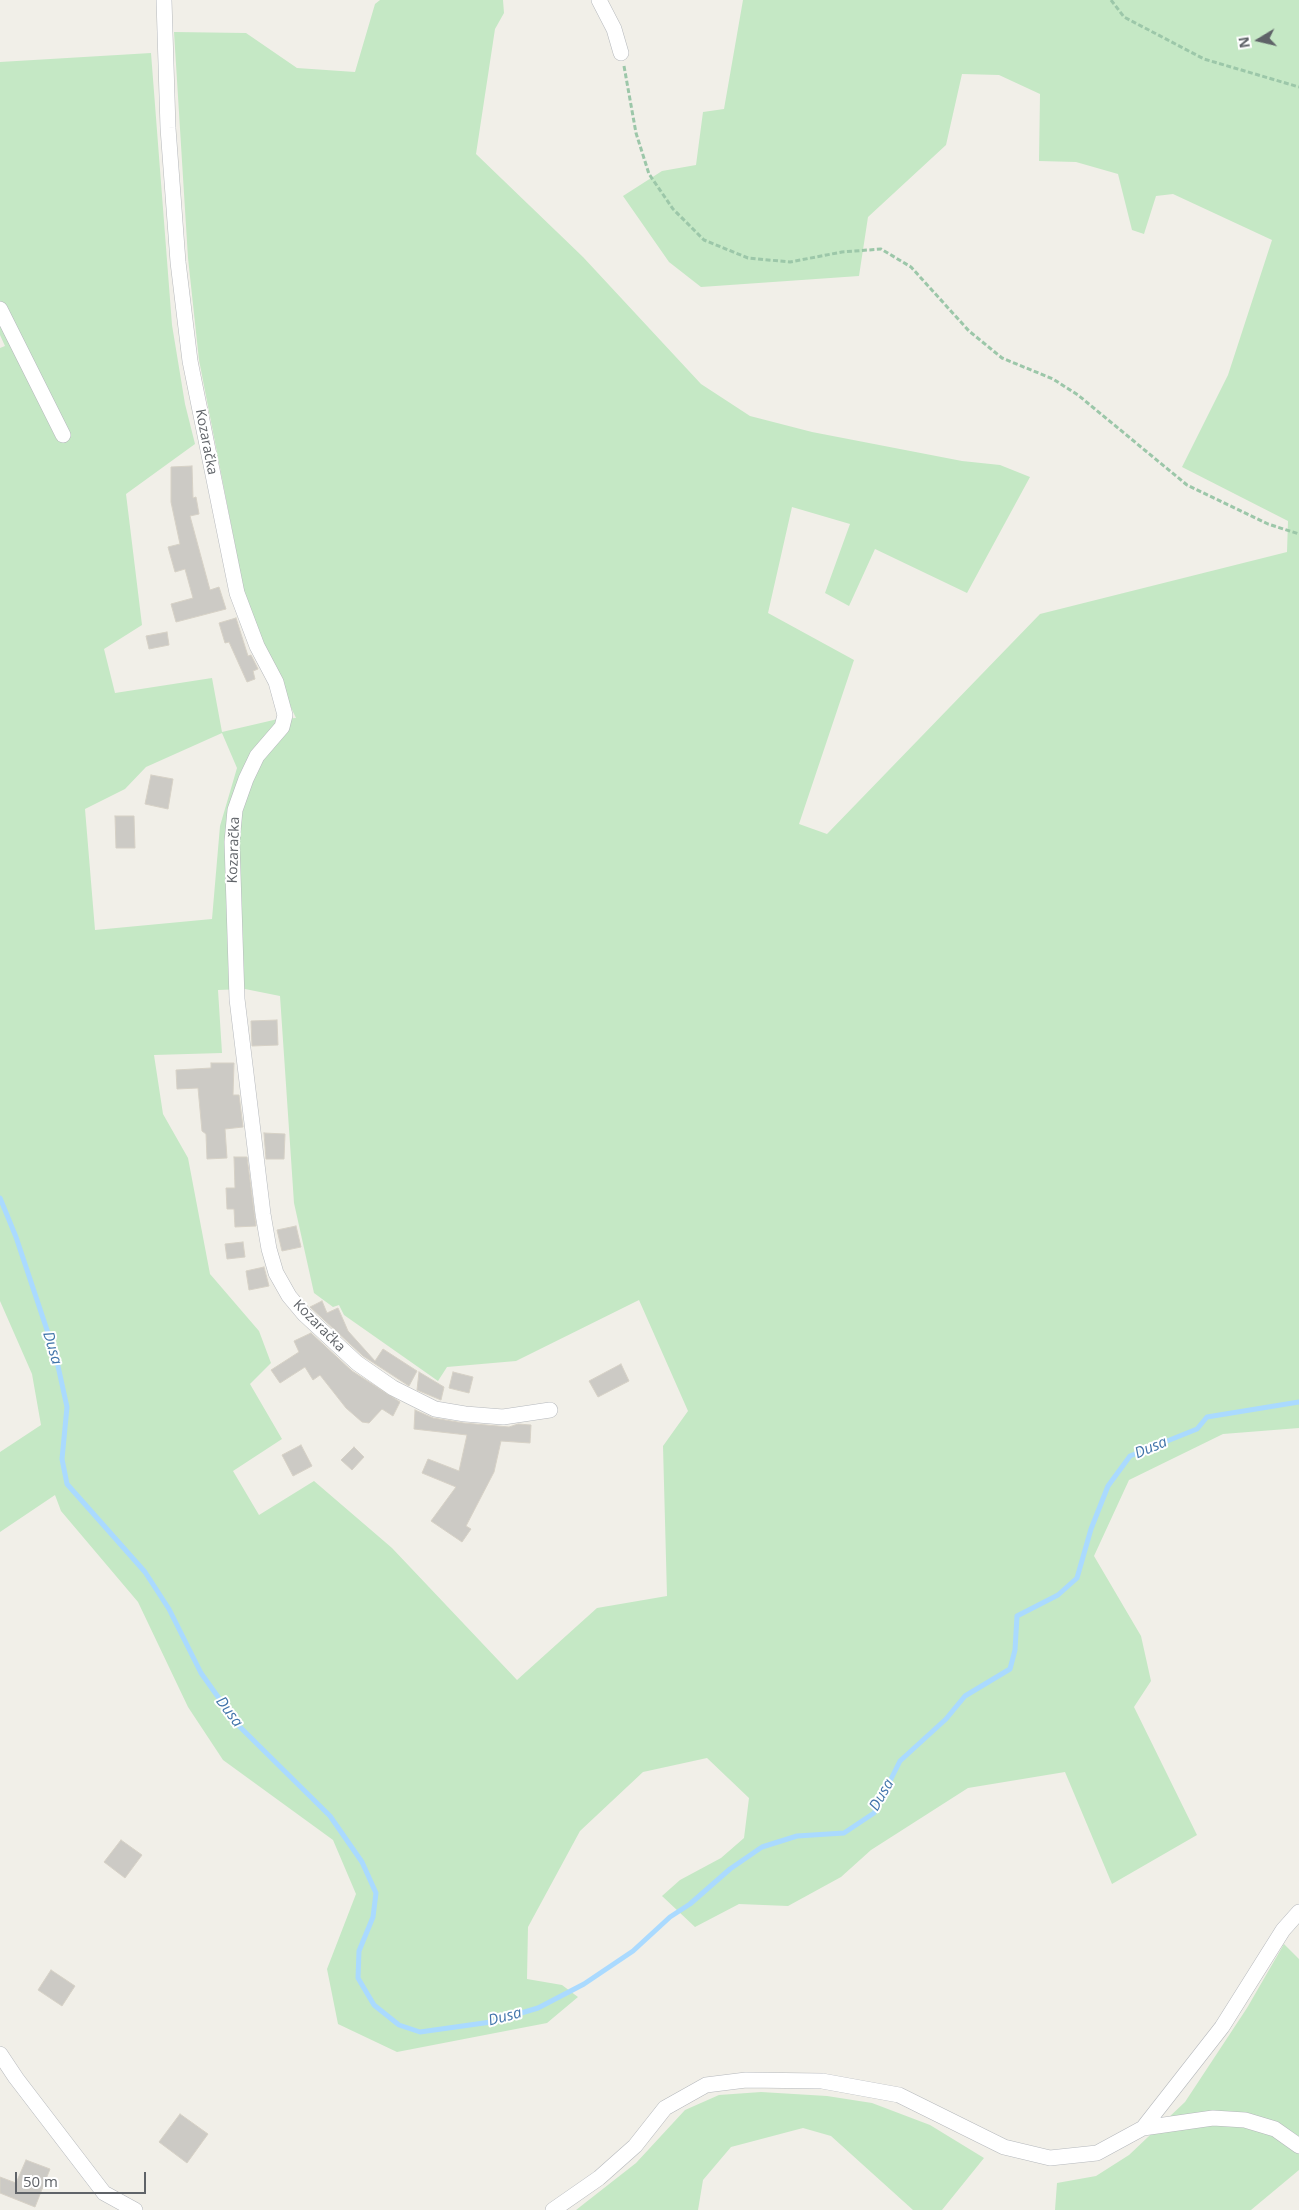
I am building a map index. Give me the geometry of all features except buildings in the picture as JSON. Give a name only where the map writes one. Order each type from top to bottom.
[{"type":"street","name":"Kozaračka","points":[[164,0],[169,147],[178,262],[190,361],[237,593],[256,646],[276,682],[285,714],[282,727],[257,756],[246,779],[235,810],[232,842],[232,917],[237,999],[263,1214],[269,1249],[276,1273],[289,1296],[304,1314],[357,1363],[401,1392],[435,1409],[465,1414],[503,1417],[550,1410]]},
{"type":"street","points":[[599,0],[614,29],[620,53]]},
{"type":"street","points":[[0,309],[63,435]]},
{"type":"street","points":[[1143,2128],[1222,2027],[1282,1930],[1299,1912]]},
{"type":"street","points":[[0,2054],[16,2078],[104,2193],[135,2210]]},
{"type":"street","points":[[553,2210],[599,2178],[635,2146],[665,2108],[706,2085],[746,2080],[822,2081],[899,2096],[1004,2147],[1050,2158],[1097,2153],[1143,2128],[1213,2118],[1245,2120],[1275,2130],[1299,2146]]},
{"type":"path","points":[[1111,0],[1124,17],[1204,59],[1299,86]]},
{"type":"path","points":[[620,53],[636,133],[648,174],[673,209],[704,240],[748,258],[790,262],[842,252],[881,249],[911,267],[969,331],[1002,358],[1053,379],[1078,395],[1187,485],[1268,524],[1299,534]]},
{"type":"green space","points":[[380,0],[503,0],[504,13],[495,29],[476,154],[583,257],[701,384],[750,416],[812,432],[962,461],[1000,465],[1030,477],[967,593],[875,549],[849,606],[825,593],[850,524],[792,507],[768,613],[854,660],[799,824],[827,834],[1040,614],[1287,552],[1288,521],[1182,467],[1228,375],[1272,240],[1173,194],[1156,196],[1144,234],[1132,230],[1118,174],[1076,162],[1039,161],[1040,94],[999,75],[962,74],[946,145],[868,217],[859,276],[701,287],[669,262],[623,196],[662,171],[696,165],[703,112],[724,109],[743,0],[1299,0],[1299,1428],[1223,1434],[1129,1480],[1094,1556],[1141,1636],[1151,1681],[1134,1707],[1197,1835],[1112,1884],[1065,1772],[968,1788],[871,1850],[841,1877],[788,1906],[739,1904],[695,1927],[662,1896],[680,1880],[721,1858],[744,1838],[749,1798],[707,1758],[643,1772],[580,1831],[528,1927],[527,1979],[562,1985],[578,1997],[547,2023],[397,2052],[338,2024],[327,1969],[356,1894],[333,1840],[223,1760],[188,1707],[138,1602],[61,1511],[55,1495],[0,1532],[0,1452],[41,1425],[32,1374],[0,1301],[0,348],[5,346],[0,335],[0,62],[151,53],[172,325],[185,404],[195,444],[126,494],[142,625],[104,649],[115,693],[212,678],[222,732],[278,719],[296,718],[250,622],[199,360],[188,258],[174,32],[246,33],[297,68],[355,72],[375,4]],"holes":[[[222,733],[237,768],[220,826],[212,919],[95,930],[85,809],[125,789],[146,767]],[[245,989],[280,996],[294,1203],[314,1293],[333,1307],[339,1305],[344,1315],[438,1381],[447,1367],[516,1361],[639,1300],[688,1411],[663,1446],[667,1596],[597,1608],[517,1680],[392,1548],[314,1481],[259,1515],[233,1471],[282,1439],[250,1384],[271,1363],[259,1331],[210,1274],[188,1158],[163,1114],[154,1055],[222,1053],[218,990]]]},
{"type":"green space","points":[[1284,1944],[1299,1959],[1299,2170],[1251,2210],[1055,2210],[1057,2183],[1096,2176],[1129,2155],[1185,2102],[1247,2008]]},
{"type":"green space","points":[[761,2092],[827,2096],[872,2103],[930,2125],[984,2158],[942,2210],[913,2210],[831,2136],[803,2128],[731,2147],[703,2180],[698,2210],[576,2210],[636,2163],[685,2110],[719,2095]]},
{"type":"waterway","name":"Dusa","points":[[0,1198],[16,1237],[56,1357],[67,1407],[62,1459],[67,1484],[145,1572],[169,1609],[201,1673],[238,1725],[330,1816],[362,1862],[376,1893],[373,1917],[359,1951],[358,1978],[374,2005],[399,2025],[420,2032],[491,2022],[538,2008],[584,1984],[633,1951],[670,1917],[690,1904],[730,1869],[762,1847],[797,1836],[844,1833],[874,1813],[900,1761],[946,1719],[965,1696],[1010,1669],[1015,1650],[1017,1616],[1058,1595],[1077,1578],[1091,1529],[1108,1486],[1130,1456],[1197,1429],[1207,1417],[1299,1402]]}]
